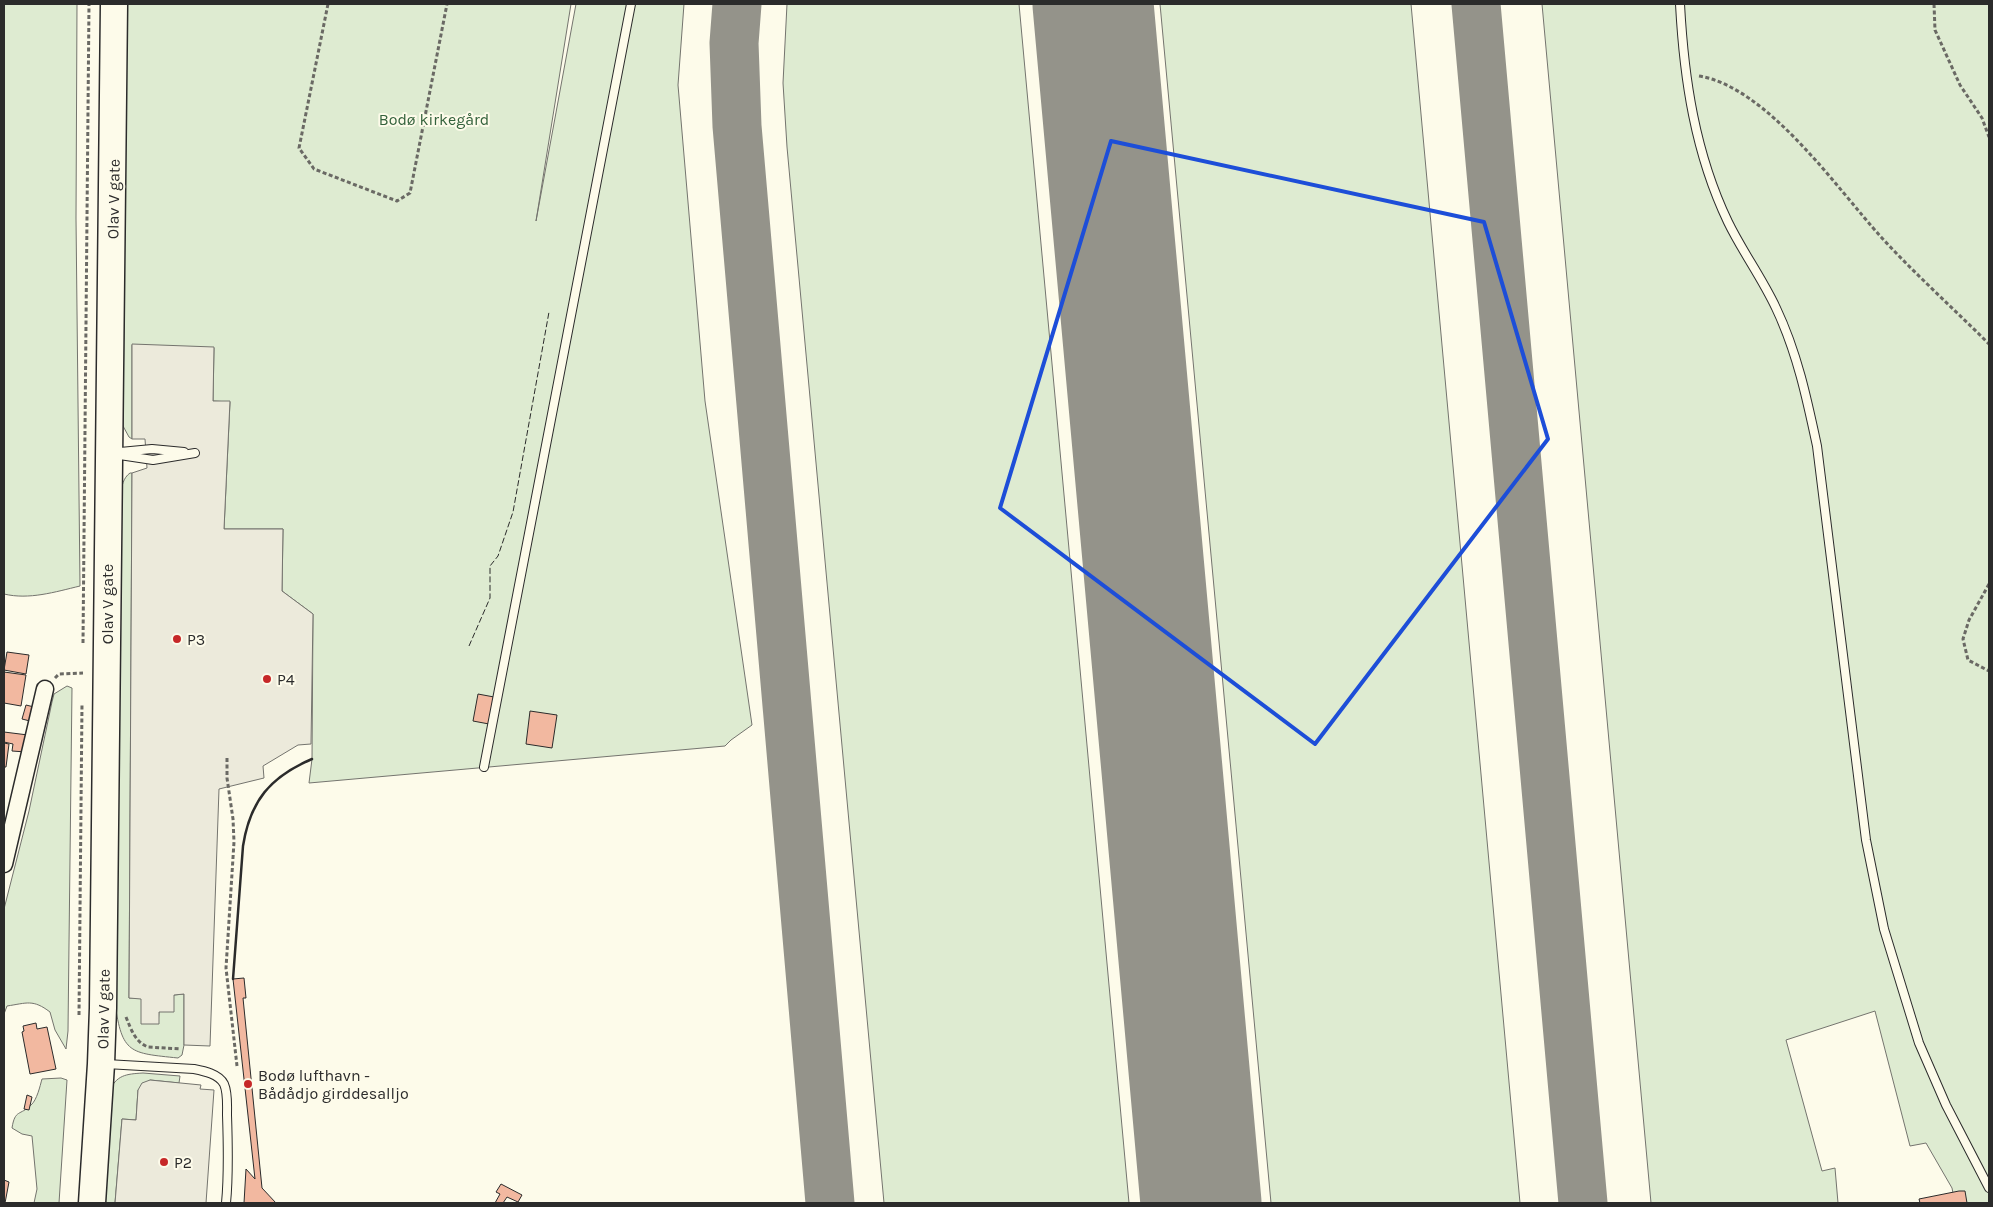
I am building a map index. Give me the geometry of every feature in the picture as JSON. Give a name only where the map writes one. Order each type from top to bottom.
[{"type":"highway","name":"Olav V gate","points":[[92,1203],[102,1064],[114,4]]},
{"type":"street","points":[[4,864],[44,688]]},
{"type":"lane","points":[[484,767],[631,4]]},
{"type":"lane","points":[[1680,4],[1686,74],[1696,135],[1728,222],[1754,265],[1777,309],[1793,350],[1806,392],[1817,446],[1866,840],[1884,929],[1919,1043],[1946,1105],[1989,1188]]},
{"type":"lane","points":[[152,449],[196,453],[153,460],[108,454],[152,449]]},
{"type":"lane","points":[[102,1064],[194,1069],[212,1075],[223,1084],[226,1097],[229,1168],[226,1203]]},
{"type":"path","points":[[83,643],[89,4]]},
{"type":"path","points":[[328,4],[299,148],[314,169],[397,201],[410,193],[447,4]]},
{"type":"path","points":[[1934,4],[1935,30],[1960,85],[1982,118],[1989,137]]},
{"type":"path","points":[[1686,74],[1711,78],[1761,107],[1796,138],[1882,238],[1989,344]]},
{"type":"path","points":[[1989,584],[1969,620],[1963,639],[1968,660],[1989,672]]},
{"type":"path","points":[[83,663],[83,683]]},
{"type":"path","points":[[44,688],[59,674],[83,673]]},
{"type":"path","points":[[79,1017],[82,702]]},
{"type":"path","points":[[227,758],[234,842],[226,968],[227,992],[237,1066]]},
{"type":"path","points":[[124,1014],[136,1038],[142,1045],[181,1049]]},
{"type":"highlighted area","points":[[1111,141],[1484,222],[1548,439],[1315,744],[1000,508]]},
{"type":"green space","points":[[4,4],[77,4],[76,218],[80,586],[61,591],[23,596],[4,594]]},
{"type":"green space","name":"Bodø kirkegård","points":[[125,4],[571,4],[536,221],[576,4],[684,4],[678,85],[705,401],[752,725],[725,746],[309,783],[312,759],[313,614],[282,591],[283,529],[224,529],[230,402],[213,401],[214,348],[132,345],[132,439],[123,426]]},
{"type":"green space","points":[[787,4],[1019,4],[1129,1203],[884,1203],[787,147],[783,83]]},
{"type":"green space","points":[[1160,4],[1411,4],[1520,1203],[1271,1203]]},
{"type":"green space","points":[[1542,4],[1989,4],[1989,1203],[1955,1203],[1952,1188],[1926,1143],[1910,1146],[1875,1011],[1786,1040],[1822,1171],[1835,1168],[1838,1203],[1651,1203]]},
{"type":"green space","points":[[132,473],[129,998],[141,998],[158,1024],[159,1012],[174,995],[184,994],[184,1045],[182,1055],[178,1058],[139,1052],[131,1048],[121,1032],[115,1003],[120,495],[124,480]]},
{"type":"green space","points":[[67,686],[72,688],[68,1031],[66,1049],[55,1030],[50,1012],[39,1005],[30,1003],[7,1006],[4,1014],[4,909],[29,811],[54,694]]},
{"type":"green space","points":[[143,1073],[180,1076],[179,1083],[150,1080],[138,1090],[136,1120],[122,1119],[115,1203],[101,1203],[109,1092],[115,1082],[122,1076]]},
{"type":"green space","points":[[61,1078],[67,1080],[59,1203],[34,1203],[37,1189],[32,1136],[22,1134],[12,1128],[13,1122],[16,1115],[33,1103],[42,1079]]},
{"type":"shaded area","name":"P3","points":[[132,344],[214,347],[213,401],[230,401],[224,529],[283,529],[282,591],[313,614],[311,744],[298,745],[263,766],[264,778],[219,789],[210,1046],[184,1045],[184,994],[174,995],[174,1012],[159,1012],[159,1024],[141,1024],[141,999],[129,998],[132,473],[147,468],[145,439],[132,439]]},
{"type":"shaded area","name":"P2","points":[[150,1080],[201,1085],[200,1089],[214,1090],[206,1203],[115,1203],[122,1119],[136,1120],[138,1090],[142,1083]]},
{"type":"building","points":[[7,652],[29,655],[26,674],[4,670]]},
{"type":"building","points":[[4,672],[26,675],[21,706],[4,703]]},
{"type":"building","points":[[478,694],[494,697],[489,724],[473,721]]},
{"type":"building","points":[[26,705],[34,707],[30,721],[22,719]]},
{"type":"building","points":[[530,711],[557,715],[552,748],[526,744]]},
{"type":"building","points":[[4,732],[28,735],[26,752],[12,751],[13,744],[4,742]]},
{"type":"building","points":[[4,743],[9,744],[6,767],[4,767]]},
{"type":"building","name":"Bodø lufthavn - Bådådjo girddesalljo","points":[[244,978],[246,998],[243,998],[262,1188],[276,1203],[244,1203],[246,1169],[255,1179],[233,979]]},
{"type":"building","points":[[36,1023],[37,1029],[47,1027],[56,1069],[30,1074],[22,1032],[24,1031],[23,1026]]},
{"type":"building","points":[[27,1095],[32,1097],[29,1110],[24,1109]]},
{"type":"building","points":[[4,1180],[9,1182],[5,1203],[4,1203]]},
{"type":"building","points":[[501,1184],[522,1195],[518,1202],[507,1197],[503,1203],[495,1203],[500,1194],[496,1192]]},
{"type":"building","points":[[1965,1191],[1967,1203],[1920,1203],[1919,1199]]},
{"type":"taxiway","points":[[737,4],[734,43],[737,126],[830,1203]]},
{"type":"taxiway","points":[[1476,4],[1583,1203]]},
{"type":"runway","points":[[1093,4],[1201,1203]]},
{"type":"fence","points":[[469,646],[490,598],[490,566],[498,556],[513,512],[549,312]]},
{"type":"wall","points":[[233,979],[243,846],[251,816],[264,792],[284,774],[312,759]]},
{"type":"place","name":"P3","points":[[177,639]]},
{"type":"place","name":"P4","points":[[267,679]]},
{"type":"place","name":"Bodø lufthavn - Bådådjo girddesalljo","points":[[248,1084]]},
{"type":"place","name":"P2","points":[[164,1162]]}]
